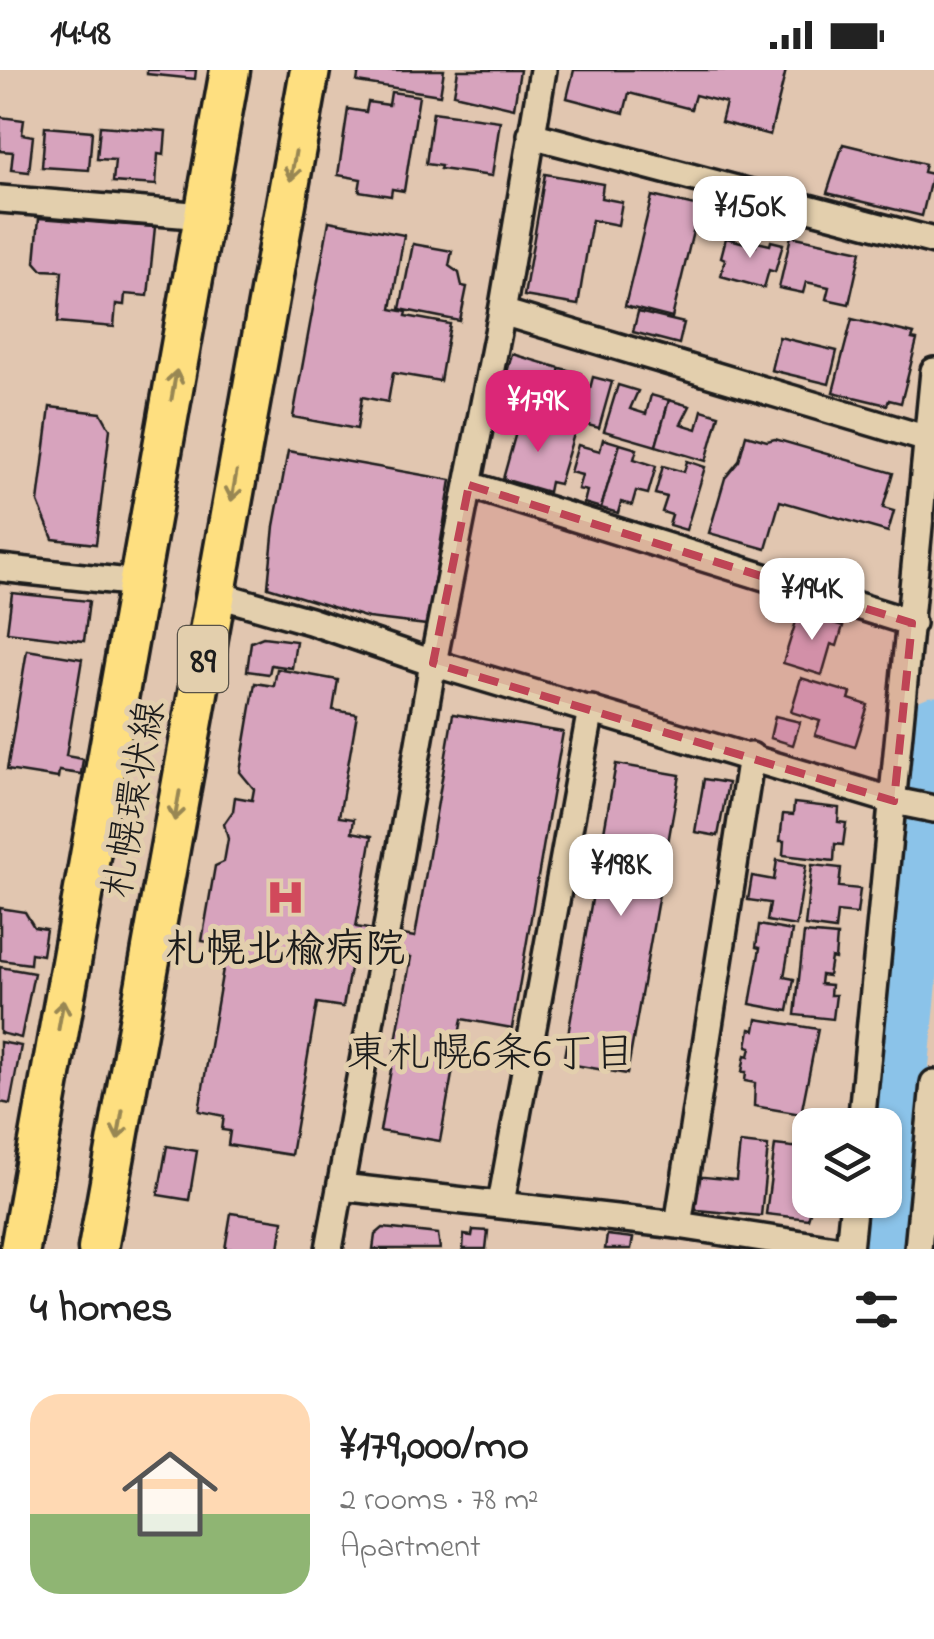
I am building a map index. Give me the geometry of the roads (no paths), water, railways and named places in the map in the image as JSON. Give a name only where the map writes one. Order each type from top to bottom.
[{"type":"main road","name":"札幌環状線","points":[[20,1249],[230,70]]},
{"type":"main road","name":"札幌環状線","points":[[98,1249],[310,70]]},
{"type":"street","points":[[329,1249],[543,70]]},
{"type":"street","points":[[531,135],[934,241]]},
{"type":"street","points":[[0,199],[204,216]]},
{"type":"street","points":[[502,312],[930,440]]},
{"type":"street","points":[[864,1108],[900,802],[934,371]]},
{"type":"street","points":[[469,485],[912,623]]},
{"type":"street","points":[[0,568],[138,583]]},
{"type":"street","points":[[215,594],[433,663],[934,810]]},
{"type":"street","points":[[501,1203],[591,709]]},
{"type":"street","points":[[678,1225],[751,756]]},
{"type":"street","points":[[918,1249],[934,1083]]},
{"type":"street","points":[[341,1188],[501,1203],[835,1249]]},
{"type":"street","points":[[849,1249],[852,1218]]},
{"type":"waterway","points":[[884,1249],[934,724]]},
{"type":"place","name":"札幌北楡病院","points":[[285,897]]},
{"type":"district","name":"東札幌6条6丁目","points":[[491,1051]]}]
